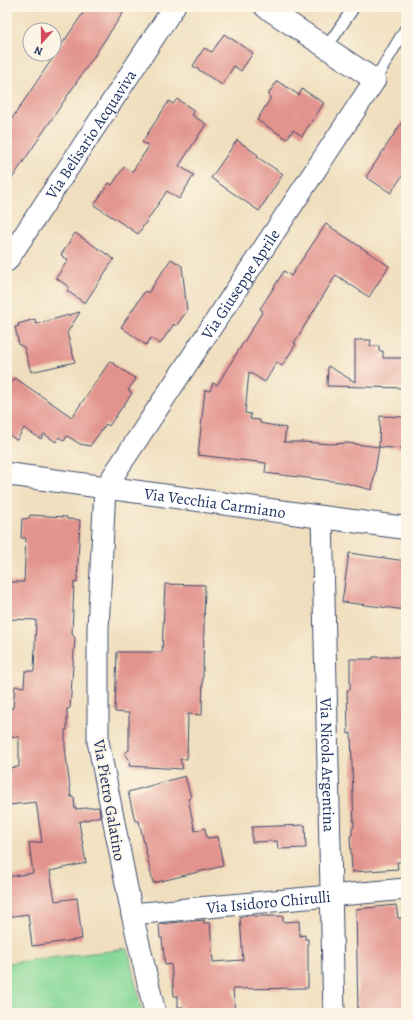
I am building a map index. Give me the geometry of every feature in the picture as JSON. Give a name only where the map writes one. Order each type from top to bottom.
[{"type":"street","name":"Via Belisario Acquaviva","points":[[7,261],[174,7]]},
{"type":"street","points":[[265,7],[375,80]]},
{"type":"street","name":"Via Giuseppe Aprile","points":[[106,488],[375,80]]},
{"type":"street","name":"Via Vecchia Carmiano","points":[[13,473],[106,488],[406,528]]},
{"type":"street","name":"Via Pietro Galatino","points":[[106,488],[98,628],[98,742],[132,914],[155,1013]]},
{"type":"street","name":"Via Nicola Argentina","points":[[322,518],[334,1013]]},
{"type":"street","name":"Via Isidoro Chirulli","points":[[132,914],[406,889]]},
{"type":"lane","points":[[326,48],[354,7]]},
{"type":"lane","points":[[375,80],[406,28]]},
{"type":"green space","points":[[128,949],[142,1013],[7,1013],[7,963]]},
{"type":"building","points":[[87,7],[127,7],[7,186],[7,126],[50,62],[62,62],[62,44]]},
{"type":"building","points":[[224,34],[253,53],[241,71],[234,66],[222,85],[193,66],[204,48],[212,52]]},
{"type":"building","points":[[277,81],[299,95],[302,89],[324,103],[302,136],[293,130],[287,139],[257,120],[270,99],[269,93]]},
{"type":"building","points":[[177,99],[195,111],[192,115],[206,124],[179,166],[194,175],[179,199],[167,191],[138,234],[94,205],[109,183],[112,185],[124,167],[132,172],[149,146],[142,142],[169,101],[173,104]]},
{"type":"building","points":[[406,116],[406,170],[391,193],[366,177]]},
{"type":"building","points":[[237,140],[258,155],[257,157],[283,174],[259,211],[211,178]]},
{"type":"building","points":[[326,224],[389,266],[369,297],[336,275],[294,343],[296,344],[282,366],[277,362],[265,382],[249,372],[245,413],[251,414],[250,419],[260,420],[260,423],[286,428],[284,442],[330,444],[347,443],[379,447],[372,490],[341,482],[265,473],[266,463],[198,455],[205,390],[210,391],[213,383],[217,385],[263,311],[260,309],[284,271],[291,276]]},
{"type":"building","points":[[75,233],[114,259],[85,303],[67,291],[69,287],[56,278],[68,260],[61,255]]},
{"type":"building","points":[[171,259],[182,266],[187,311],[176,326],[174,324],[160,344],[151,338],[146,345],[121,327],[145,291],[148,293]]},
{"type":"building","points":[[80,312],[67,333],[75,362],[31,372],[24,347],[19,345],[15,327],[19,326],[18,324],[35,319],[36,324]]},
{"type":"building","points":[[355,340],[371,340],[370,346],[379,346],[379,351],[383,351],[383,358],[406,358],[406,388],[327,386],[328,366],[355,382]]},
{"type":"building","points":[[110,361],[136,379],[128,390],[132,393],[109,426],[106,424],[90,446],[80,444],[67,436],[64,441],[59,437],[56,442],[44,434],[41,439],[24,428],[17,440],[7,434],[7,390],[15,378],[72,417]]},
{"type":"building","points":[[380,416],[406,417],[406,449],[379,447]]},
{"type":"building","points":[[30,515],[67,517],[67,519],[80,520],[77,583],[74,582],[72,634],[75,638],[70,708],[67,709],[67,730],[65,730],[65,747],[71,797],[74,797],[75,809],[99,807],[100,816],[79,822],[86,863],[50,871],[55,901],[77,898],[82,939],[32,946],[28,914],[7,917],[7,877],[33,873],[29,843],[42,842],[36,802],[10,805],[7,785],[7,768],[19,767],[19,737],[7,736],[7,708],[13,708],[15,686],[24,687],[25,671],[34,671],[36,620],[7,619],[7,582],[24,582],[26,538],[21,538],[22,519],[29,518]]},
{"type":"building","points":[[349,553],[406,561],[406,610],[342,602]]},
{"type":"building","points":[[165,584],[205,585],[202,715],[188,714],[187,759],[180,759],[183,769],[129,766],[130,761],[125,753],[129,750],[129,713],[115,712],[117,652],[162,652]]},
{"type":"building","points":[[373,657],[406,657],[406,861],[397,862],[398,869],[352,872],[350,836],[352,835],[352,828],[354,827],[351,733],[348,734],[347,690],[350,690],[350,659],[373,659]]},
{"type":"building","points":[[185,776],[191,798],[188,799],[195,831],[205,828],[207,838],[218,837],[223,866],[153,883],[139,821],[135,821],[128,792]]},
{"type":"building","points":[[305,825],[306,848],[278,849],[277,841],[252,842],[252,827]]},
{"type":"building","points":[[396,905],[398,918],[406,918],[406,1013],[358,1013],[356,909]]},
{"type":"building","points":[[252,915],[283,916],[283,922],[299,921],[300,936],[305,935],[305,939],[308,939],[308,988],[233,989],[235,1013],[183,1013],[183,1007],[178,1007],[178,996],[174,996],[171,964],[165,965],[159,924],[204,920],[204,923],[210,923],[213,962],[243,960],[240,918]]}]
